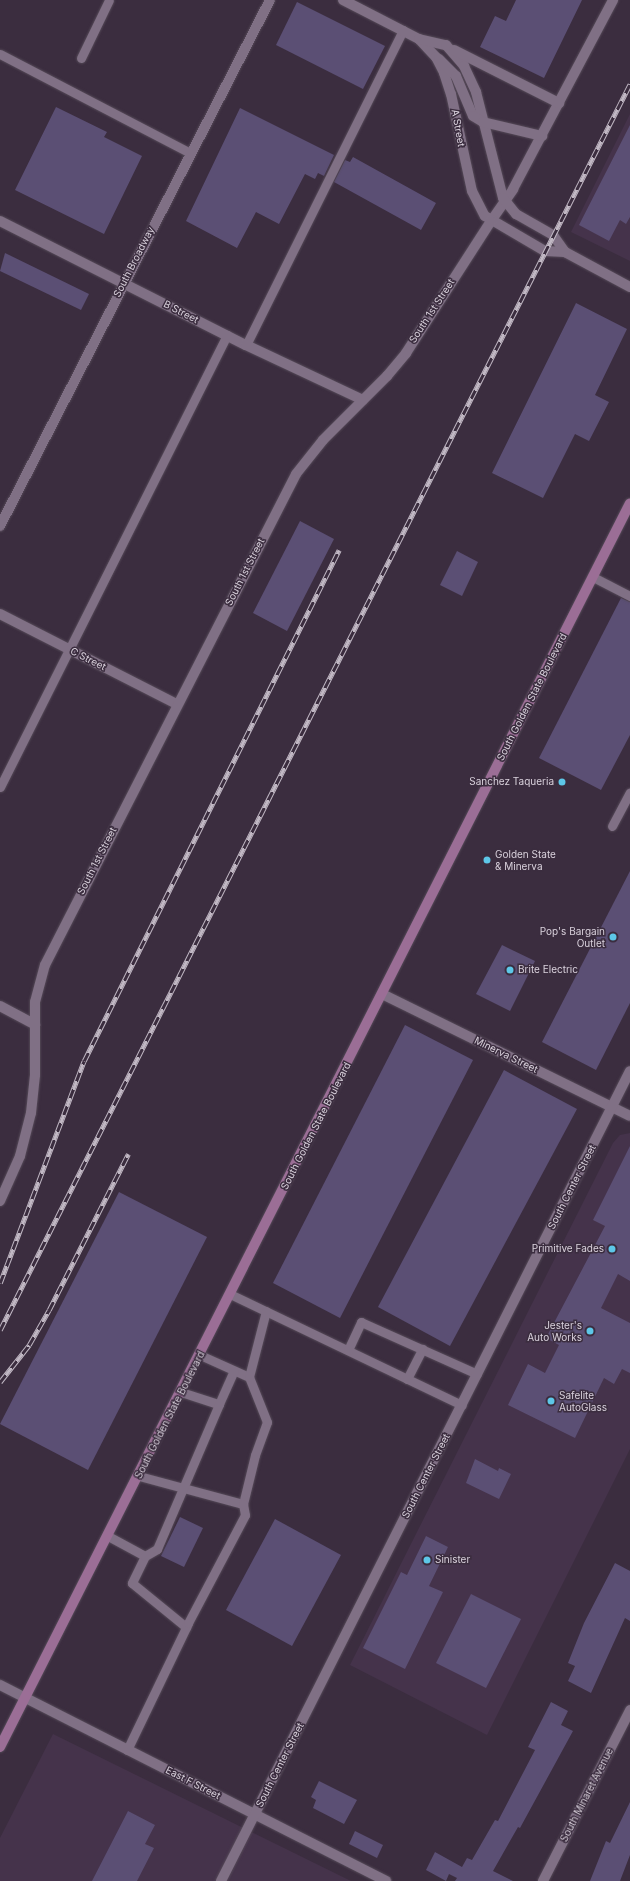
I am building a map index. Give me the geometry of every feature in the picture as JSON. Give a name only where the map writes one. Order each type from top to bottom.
[{"type":"main road","name":"South Golden State Boulevard","points":[[0,1747],[26,1699],[630,503]]},
{"type":"street","name":"South Broadway","points":[[0,526],[190,153],[270,0]]},
{"type":"street","name":"A Street","points":[[343,0],[419,39],[436,57],[451,94],[472,191],[480,210],[491,221]]},
{"type":"street","name":"South 1st Street","points":[[0,1201],[20,1156],[31,1113],[35,1075],[37,990],[45,965],[177,704],[296,474],[323,440],[363,400],[406,353],[491,221],[505,202],[542,136],[613,0]]},
{"type":"street","name":"A Street","points":[[419,39],[441,42],[451,49],[464,66],[472,83],[497,182],[505,202]]},
{"type":"street","points":[[451,49],[559,104]]},
{"type":"street","points":[[436,57],[453,71],[462,88],[470,112],[483,122],[542,136]]},
{"type":"street","points":[[505,202],[516,214],[553,235],[565,252]]},
{"type":"street","name":"B Street","points":[[0,221],[246,345],[363,400]]},
{"type":"street","points":[[491,221],[545,251],[565,252],[630,287]]},
{"type":"street","name":"C Street","points":[[0,614],[177,704]]},
{"type":"street","name":"Minerva Street","points":[[382,994],[630,1116]]},
{"type":"street","points":[[0,1006],[35,1025]]},
{"type":"street","name":"South Center Street","points":[[221,1881],[630,1071]]},
{"type":"street","name":"East F Street","points":[[0,1685],[386,1881]]},
{"type":"street","name":"South Minaret Avenue","points":[[543,1881],[630,1710]]},
{"type":"lane","points":[[81,58],[109,0]]},
{"type":"lane","points":[[246,345],[403,30]]},
{"type":"lane","points":[[0,54],[190,153]]},
{"type":"lane","points":[[0,787],[227,335]]},
{"type":"lane","points":[[593,577],[630,596]]},
{"type":"lane","points":[[612,826],[630,792]]},
{"type":"lane","points":[[230,1294],[462,1405]]},
{"type":"lane","points":[[126,1750],[186,1627],[245,1515],[243,1504],[255,1455],[267,1422],[248,1377],[266,1311]]},
{"type":"lane","points":[[348,1350],[361,1322],[477,1374]]},
{"type":"lane","points":[[407,1379],[422,1349]]},
{"type":"lane","points":[[200,1355],[248,1377]]},
{"type":"lane","points":[[186,1627],[132,1583],[145,1556],[157,1549],[218,1404],[234,1371]]},
{"type":"lane","points":[[181,1392],[218,1404]]},
{"type":"lane","points":[[138,1476],[243,1504]]},
{"type":"lane","points":[[108,1536],[145,1556]]},
{"type":"shaded area","points":[[630,114],[630,261],[571,232]]},
{"type":"shaded area","points":[[630,1133],[630,1449],[487,1735],[350,1665],[613,1143],[620,1135]]},
{"type":"shaded area","points":[[53,1734],[351,1881],[0,1881],[0,1838]]},
{"type":"building","points":[[516,0],[582,0],[544,78],[480,47],[495,16],[506,21]]},
{"type":"building","points":[[297,2],[385,46],[363,89],[276,45]]},
{"type":"building","points":[[56,107],[107,132],[104,137],[142,156],[104,234],[15,190]]},
{"type":"building","points":[[240,108],[334,155],[324,176],[318,173],[315,179],[305,174],[279,224],[256,212],[237,248],[186,221]]},
{"type":"building","points":[[630,125],[630,217],[626,224],[620,220],[609,241],[579,225]]},
{"type":"building","points":[[353,157],[436,203],[421,230],[334,182],[345,160],[350,162]]},
{"type":"building","points":[[5,253],[89,294],[81,310],[0,271]]},
{"type":"building","points":[[576,303],[627,329],[595,395],[609,402],[589,441],[575,434],[543,498],[492,473]]},
{"type":"building","points":[[300,521],[334,539],[287,631],[253,613]]},
{"type":"building","points":[[457,551],[478,562],[462,596],[440,585]]},
{"type":"building","points":[[621,598],[630,602],[630,735],[601,790],[539,758]]},
{"type":"building","name":"Pop's Bargain Outlet","points":[[630,871],[630,1003],[596,1070],[542,1042]]},
{"type":"building","name":"Brite Electric","points":[[502,945],[535,961],[510,1011],[476,994]]},
{"type":"building","points":[[405,1025],[473,1060],[340,1318],[273,1283]]},
{"type":"building","points":[[504,1070],[577,1109],[450,1346],[378,1307]]},
{"type":"building","points":[[630,1146],[630,1281],[618,1274],[601,1308],[630,1323],[630,1373],[622,1369],[614,1384],[604,1378],[575,1438],[508,1405],[528,1364],[545,1373],[559,1345],[546,1338],[605,1226],[593,1220]]},
{"type":"building","points":[[119,1192],[207,1237],[88,1470],[0,1424]]},
{"type":"building","points":[[475,1459],[498,1471],[499,1468],[511,1474],[499,1499],[466,1483]]},
{"type":"building","points":[[180,1517],[203,1528],[184,1567],[161,1556]]},
{"type":"building","points":[[275,1519],[341,1555],[292,1646],[226,1610]]},
{"type":"building","points":[[426,1536],[448,1547],[429,1586],[443,1592],[405,1669],[363,1648],[401,1572],[407,1575]]},
{"type":"building","points":[[615,1563],[630,1571],[630,1621],[625,1618],[591,1693],[568,1681],[575,1666],[568,1663],[584,1623]]},
{"type":"building","points":[[471,1594],[521,1619],[486,1688],[436,1663]]},
{"type":"building","points":[[551,1702],[568,1711],[561,1725],[573,1731],[520,1828],[518,1827],[493,1871],[513,1881],[455,1881],[457,1878],[449,1874],[446,1881],[426,1870],[435,1852],[462,1867],[467,1858],[472,1860],[495,1820],[498,1821],[535,1750],[528,1747]]},
{"type":"building","points":[[319,1781],[357,1800],[344,1824],[313,1808],[316,1800],[311,1797]]},
{"type":"building","points":[[630,1802],[630,1855],[620,1881],[590,1881],[606,1841],[610,1843]]},
{"type":"building","points":[[128,1811],[155,1825],[145,1844],[154,1848],[137,1881],[92,1881]]},
{"type":"building","points":[[355,1831],[383,1845],[377,1858],[349,1844]]},
{"type":"railway","points":[[0,1330],[630,84]]},
{"type":"railway","points":[[0,1283],[84,1061],[339,550]]},
{"type":"railway","points":[[0,1382],[29,1345],[49,1310],[128,1154]]},
{"type":"place","name":"Sanchez Taqueria","points":[[562,782]]},
{"type":"place","name":"Golden State & Minerva","points":[[487,860]]},
{"type":"place","name":"Pop's Bargain Outlet","points":[[613,937]]},
{"type":"place","name":"Brite Electric","points":[[510,970]]},
{"type":"place","name":"Primitive Fades","points":[[612,1249]]},
{"type":"place","name":"Jester's Auto Works","points":[[590,1331]]},
{"type":"place","name":"Safelite AutoGlass","points":[[551,1401]]},
{"type":"place","name":"Sinister","points":[[427,1560]]}]
